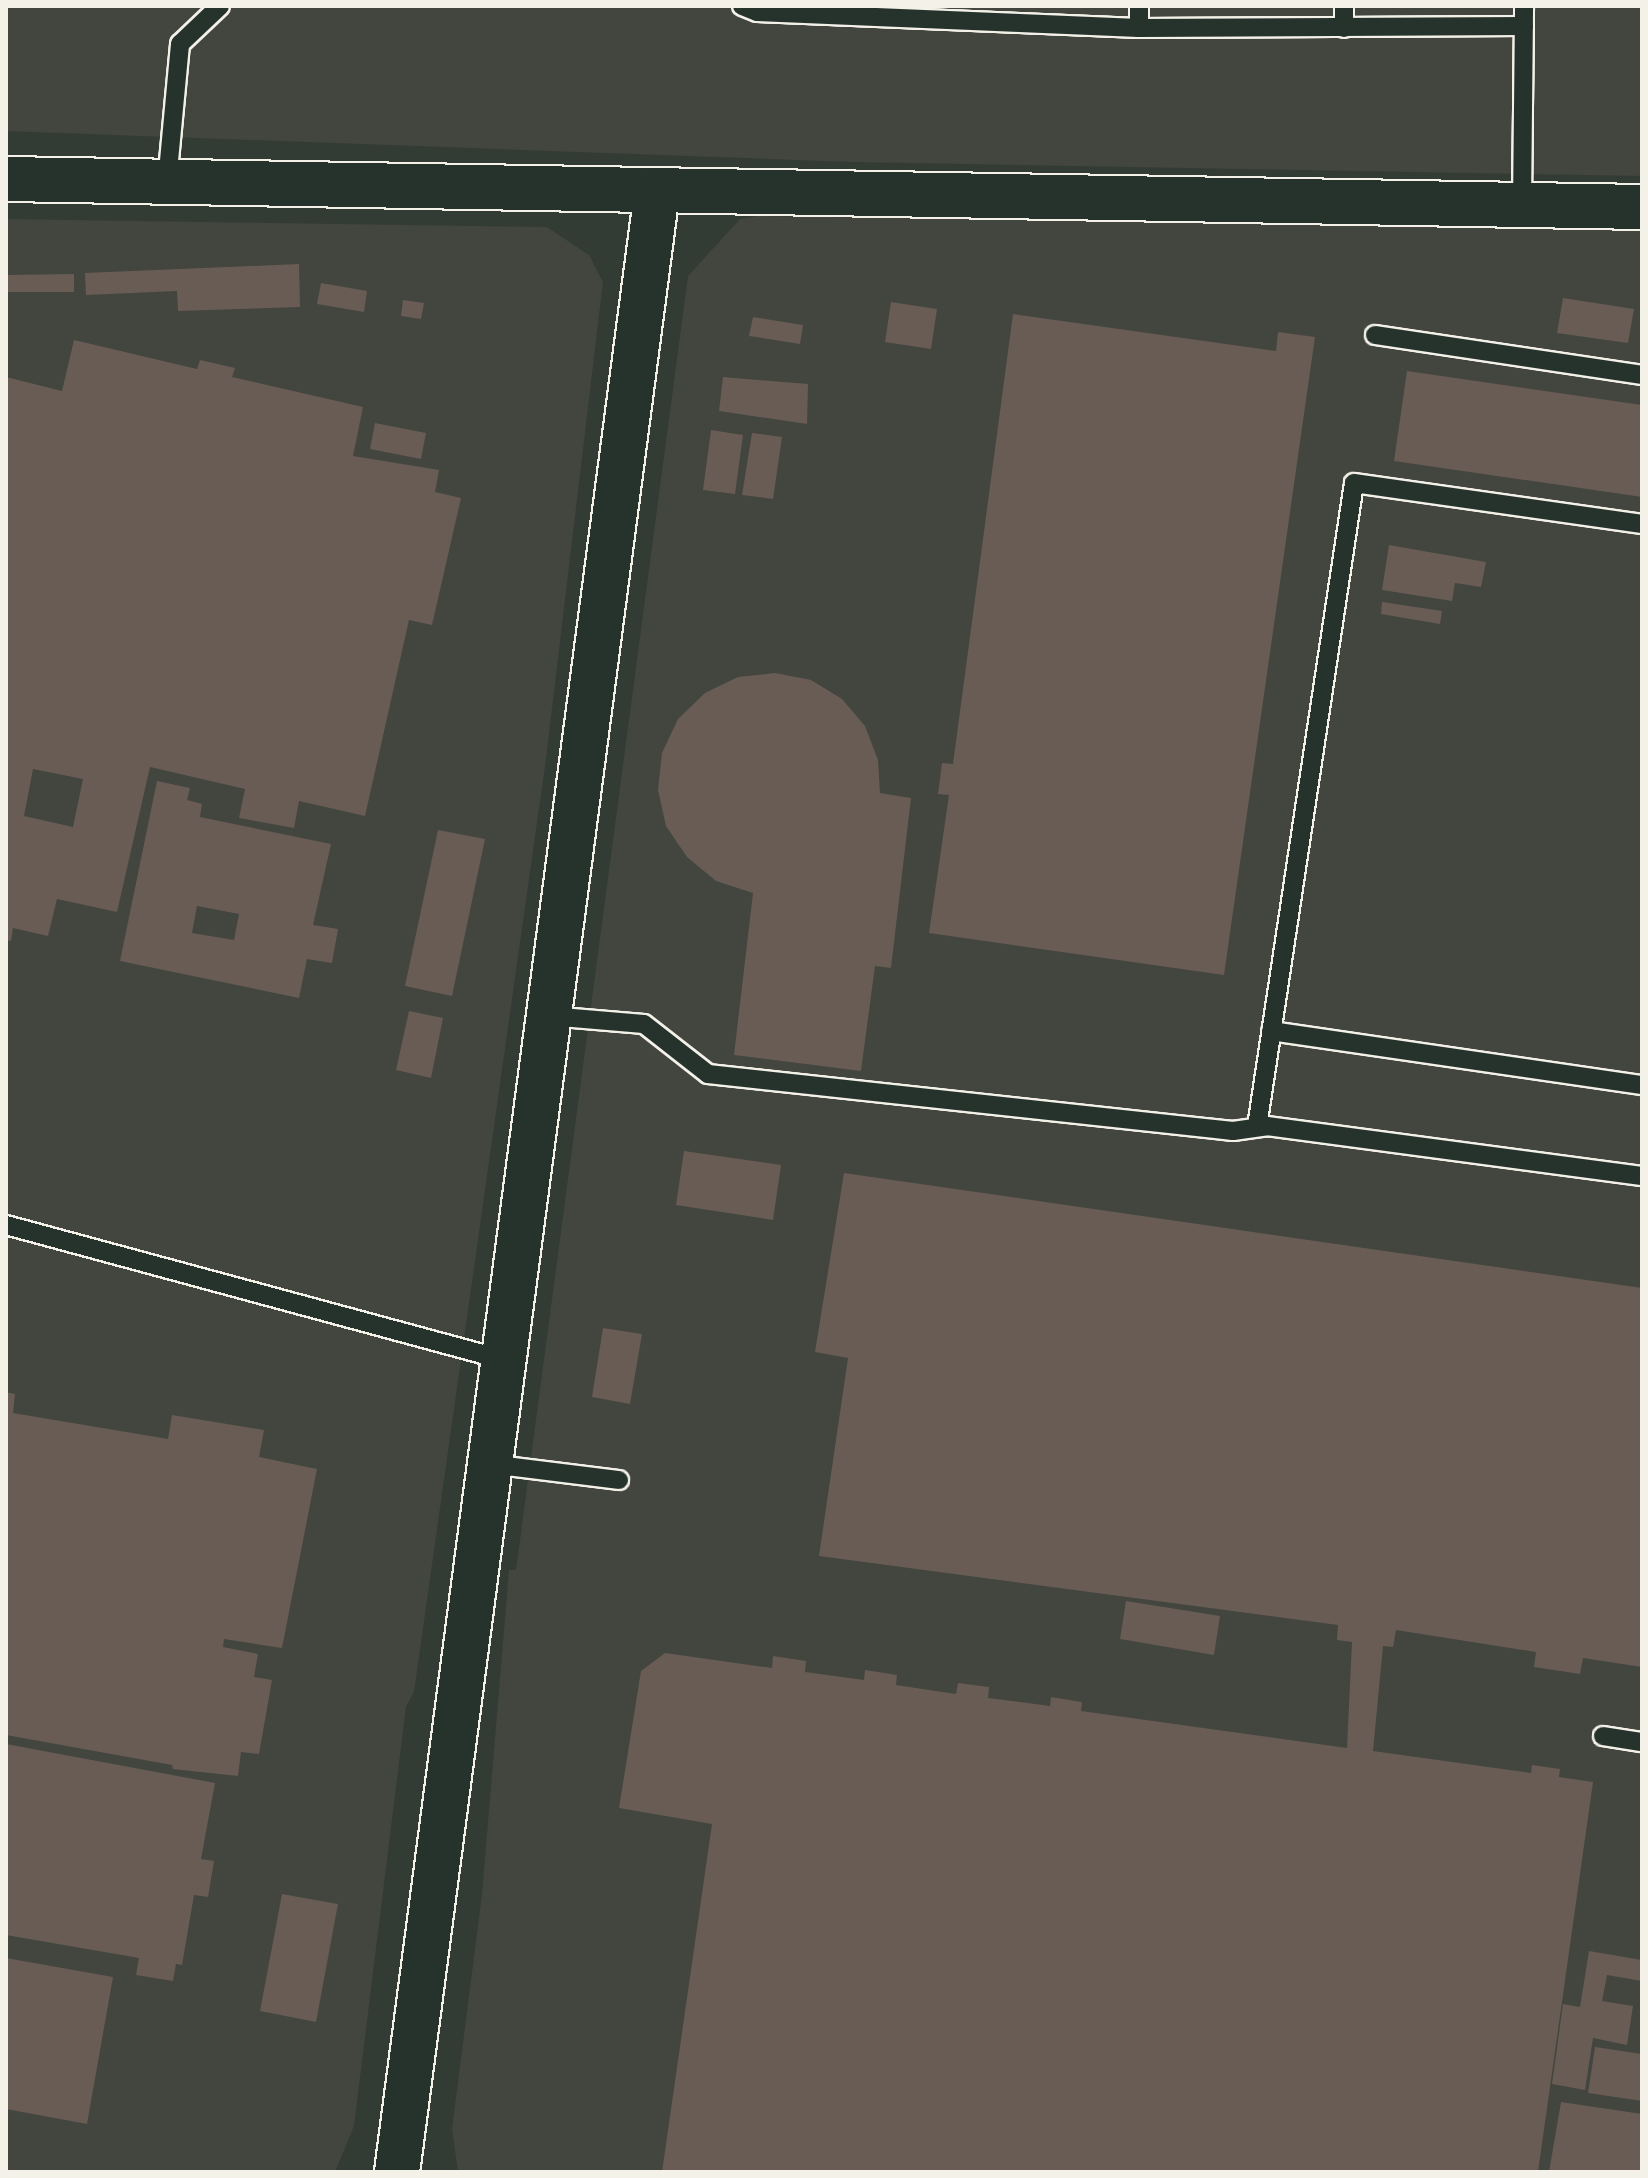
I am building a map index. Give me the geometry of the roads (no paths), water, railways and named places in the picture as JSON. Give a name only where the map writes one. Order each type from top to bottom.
[{"type":"street","points":[[6,179],[1642,207]]},
{"type":"street","points":[[397,2172],[487,1464],[657,191]]},
{"type":"lane","points":[[167,182],[180,44],[220,6]]},
{"type":"lane","points":[[742,6],[757,12],[936,13],[1139,28],[1524,26]]},
{"type":"lane","points":[[1139,6],[1139,28]]},
{"type":"lane","points":[[1344,6],[1344,28]]},
{"type":"lane","points":[[1522,204],[1524,6]]},
{"type":"lane","points":[[1375,335],[1642,375]]},
{"type":"lane","points":[[1257,1127],[1354,483],[1642,524]]},
{"type":"lane","points":[[547,1016],[644,1024],[708,1074],[1233,1131],[1257,1127],[1642,1176]]},
{"type":"lane","points":[[1271,1031],[1642,1085]]},
{"type":"lane","points":[[6,1225],[501,1359]]},
{"type":"lane","points":[[487,1464],[619,1480]]},
{"type":"lane","points":[[1603,1736],[1642,1742]]}]
